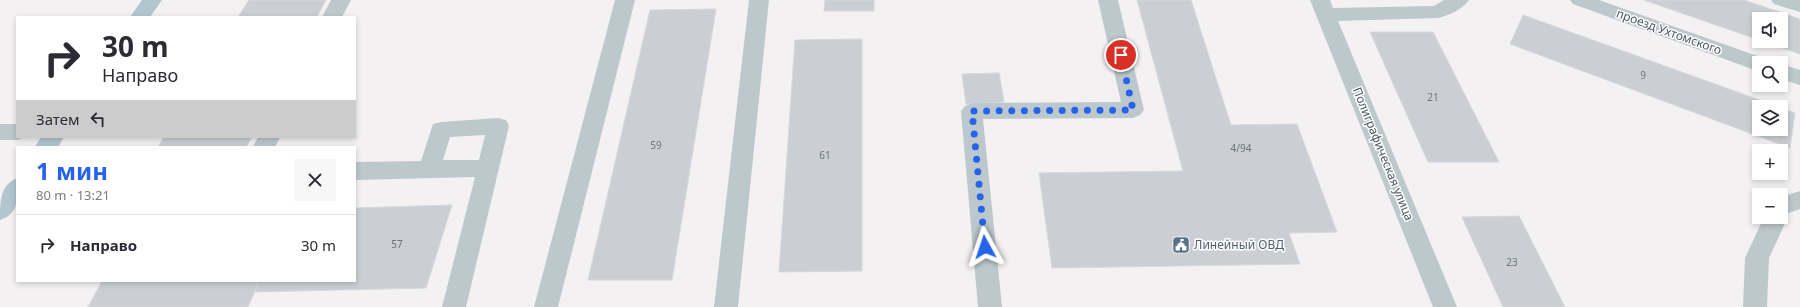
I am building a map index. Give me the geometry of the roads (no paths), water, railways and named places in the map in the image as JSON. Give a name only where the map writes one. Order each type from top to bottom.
[{"type":"main road","points":[[141,16],[152,0]]},
{"type":"main road","points":[[0,211],[16,188]]},
{"type":"street","points":[[333,16],[341,0]]},
{"type":"street","points":[[546,307],[624,0]]},
{"type":"street","points":[[726,307],[759,0]]},
{"type":"street","points":[[990,307],[972,111],[1133,110],[1108,0]]},
{"type":"street","points":[[1323,7],[1438,12],[1459,0]]},
{"type":"street","name":"проезд Ухтомского","points":[[1580,0],[1752,61]]},
{"type":"street","points":[[1781,0],[1800,5]]},
{"type":"street","points":[[1796,0],[1800,5]]},
{"type":"street","name":"Полиграфическая улица","points":[[1323,7],[1445,307]]},
{"type":"street","points":[[1788,74],[1800,78]]},
{"type":"street","points":[[430,170],[441,130],[498,126],[454,307]]},
{"type":"street","points":[[0,132],[16,132]]},
{"type":"street","points":[[356,172],[488,168]]},
{"type":"street","points":[[1788,204],[1800,200]]},
{"type":"street","points":[[1755,307],[1757,258],[1773,224]]},
{"type":"place","name":"Линейный ОВД","points":[[1181,245]]}]
